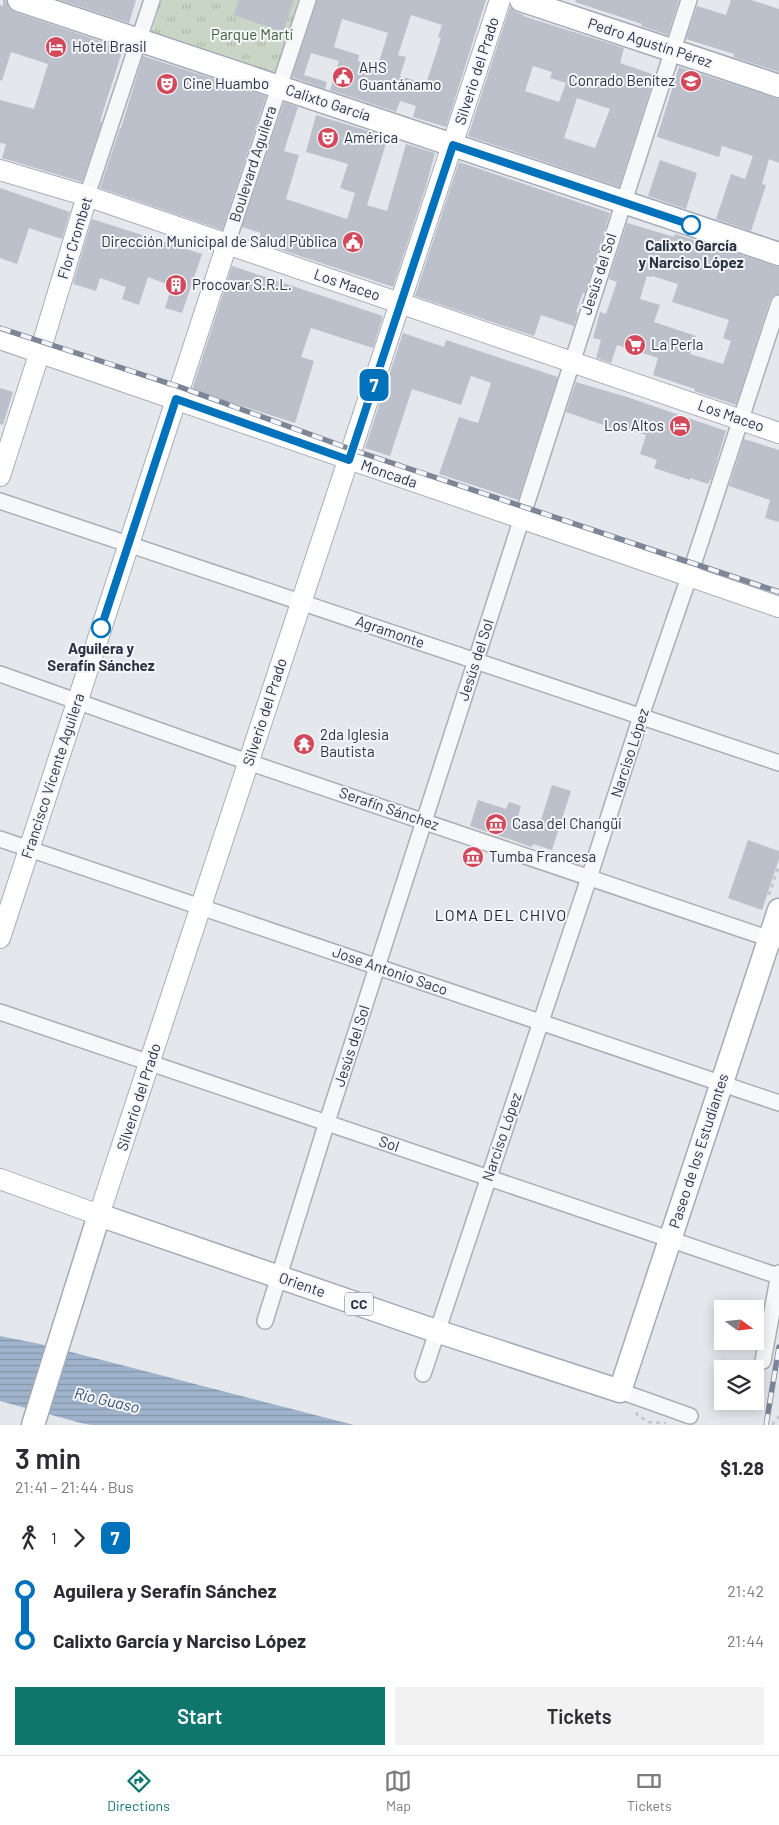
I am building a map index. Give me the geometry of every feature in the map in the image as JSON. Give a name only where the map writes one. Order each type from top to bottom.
[{"type":"main road","name":"Calixto García","points":[[19,0],[779,254]]},
{"type":"main road","name":"Pedro Agustín Pérez","points":[[521,0],[779,86]]},
{"type":"main road","name":"Paseo de los Estudiantes","points":[[620,1391],[722,1083],[774,940],[779,910]]},
{"type":"main road","name":"Oriente","points":[[99,1215],[436,1331],[620,1391]]},
{"type":"main road","name":"Silverio del Prado","points":[[33,1425],[99,1215]]},
{"type":"street","name":"Flor Crombet","points":[[0,476],[152,0]]},
{"type":"street","name":"Boulevard Aguilera","points":[[227,244],[308,0]]},
{"type":"street","name":"Silverio del Prado","points":[[99,1215],[202,908],[248,762],[500,0]]},
{"type":"street","name":"Jesús del Sol","points":[[265,1321],[622,202],[689,0]]},
{"type":"street","name":"Los Maceo","points":[[0,170],[88,196],[779,432]]},
{"type":"street","name":"Francisco Vicente Aguilera","points":[[0,938],[227,244]]},
{"type":"street","name":"Narciso López","points":[[423,1374],[590,878],[641,716],[689,577],[779,302]]},
{"type":"street","name":"Moncada","points":[[0,339],[779,607]]},
{"type":"street","name":"Agramonte","points":[[0,501],[779,763]]},
{"type":"street","name":"Serafín Sánchez","points":[[0,674],[248,762],[774,940]]},
{"type":"street","name":"Jose Antonio Saco","points":[[0,839],[779,1103]]},
{"type":"street","name":"Sol","points":[[0,1012],[670,1239],[779,1274]]},
{"type":"street","name":"Oriente","points":[[0,1179],[99,1215]]},
{"type":"street","points":[[763,1360],[779,1274]]},
{"type":"street","name":"Oriente","points":[[620,1391],[690,1416]]},
{"type":"path","points":[[772,1425],[779,1416]]},
{"type":"green space","name":"Parque Martí","points":[[161,0],[300,0],[275,78],[150,38]]},
{"type":"water","name":"Río Guaso","points":[[0,1336],[40,1344],[354,1425],[91,1425],[81,1423],[0,1401]]},
{"type":"building","points":[[3,0],[6,0],[9,8],[15,12],[123,49],[82,182],[2,158],[6,144],[0,143],[0,100],[34,109],[48,64],[11,52],[2,81],[0,80],[0,5],[3,6]]},
{"type":"building","points":[[60,0],[136,0],[129,23]]},
{"type":"building","points":[[239,0],[294,0],[283,32],[234,15]]},
{"type":"building","points":[[317,0],[486,0],[446,127],[413,117],[416,106],[400,101],[396,112],[330,90],[339,61],[311,53],[304,75],[327,82],[325,89],[292,77]],"holes":[[[411,15],[442,25],[438,37],[441,38],[426,84],[400,76],[406,57],[398,55]],[[342,19],[388,33],[377,68],[358,61],[359,55],[334,47]]]},
{"type":"building","points":[[576,0],[679,0],[668,35],[641,26],[642,24],[575,2]]},
{"type":"building","points":[[731,0],[751,0],[779,9],[779,72],[733,57],[734,54],[686,39],[697,6],[726,15]]},
{"type":"building","points":[[510,7],[523,16],[624,48],[620,63],[655,75],[619,187],[468,136]],"holes":[[[533,66],[552,72],[550,78],[566,83],[559,102],[525,91]],[[577,98],[610,109],[595,148],[564,138]]]},
{"type":"building","points":[[143,56],[266,96],[222,230],[100,188]]},
{"type":"building","points":[[679,67],[779,99],[779,163],[769,159],[762,184],[766,185],[751,231],[716,219],[731,174],[745,179],[753,156],[722,146],[719,157],[657,137]]},
{"type":"building","points":[[284,102],[298,107],[284,151],[299,155],[286,199],[347,219],[355,193],[340,188],[348,164],[306,152],[316,115],[388,137],[367,205],[387,211],[406,144],[435,153],[393,287],[258,242],[261,233],[242,227]]},
{"type":"building","points":[[660,160],[697,173],[686,209],[648,196]]},
{"type":"building","points":[[459,162],[610,213],[585,293],[583,293],[576,312],[578,313],[574,326],[541,315],[534,336],[415,296]]},
{"type":"building","points":[[0,188],[70,212],[62,239],[29,228],[17,264],[0,258]]},
{"type":"building","points":[[92,219],[202,254],[182,313],[165,308],[172,286],[148,277],[139,305],[122,299],[126,287],[100,278],[96,291],[73,284]]},
{"type":"building","points":[[627,223],[674,237],[675,234],[779,267],[779,294],[773,296],[770,300],[736,405],[653,375],[658,358],[617,345],[611,363],[596,358],[601,340],[593,338],[600,312],[606,314],[617,282],[609,279]],"holes":[[[647,276],[678,284],[672,302],[729,320],[723,338],[731,341],[723,364],[690,354],[696,336],[654,322],[660,305],[640,299]]]},
{"type":"building","points":[[232,266],[383,316],[373,348],[311,328],[301,357],[314,361],[295,423],[192,390]]},
{"type":"building","points":[[403,333],[444,347],[446,340],[558,377],[518,500],[439,474],[459,417],[478,423],[491,383],[471,376],[461,405],[412,389],[390,456],[365,448]]},
{"type":"building","points":[[576,382],[627,397],[726,431],[711,480],[708,484],[654,468],[657,460],[640,454],[646,435],[613,424],[612,428],[566,412]]},
{"type":"building","points":[[0,388],[13,392],[3,425],[0,424]]},
{"type":"building","points":[[744,439],[779,450],[779,522],[765,518],[770,500],[729,486]]},
{"type":"building","points":[[552,785],[571,791],[552,850],[533,844],[532,847],[470,826],[478,800],[506,809],[509,802],[521,806],[516,823],[538,829]]},
{"type":"building","points":[[748,840],[779,851],[779,859],[762,910],[728,898]]},
{"type":"railway","points":[[0,328],[180,387],[353,450],[779,592]]},
{"type":"railway","points":[[766,1425],[779,1347]]},
{"type":"bus line","name":"7","points":[[101,628],[176,399],[349,460],[453,145],[691,225]]},
{"type":"place","name":"Hotel Brasil","points":[[56,47]]},
{"type":"place","name":"AHS Guantánamo","points":[[343,77]]},
{"type":"place","name":"Conrado Benítez","points":[[691,81]]},
{"type":"place","name":"Cine Huambo","points":[[167,84]]},
{"type":"place","name":"América","points":[[328,138]]},
{"type":"place","name":"Calixto García y Narciso López","points":[[691,225]]},
{"type":"place","name":"Dirección Municipal de Salud Pública","points":[[353,242]]},
{"type":"place","name":"Procovar S.R.L.","points":[[176,285]]},
{"type":"place","name":"La Perla","points":[[635,345]]},
{"type":"place","name":"Los Altos","points":[[680,426]]},
{"type":"place","name":"Aguilera y Serafín Sánchez","points":[[101,628]]},
{"type":"place","name":"2da Iglesia Bautista","points":[[304,744]]},
{"type":"place","name":"Casa del Changüí","points":[[496,824]]},
{"type":"place","name":"Tumba Francesa","points":[[473,857]]},
{"type":"district","name":"LOMA DEL CHIVO","points":[[501,915]]}]
